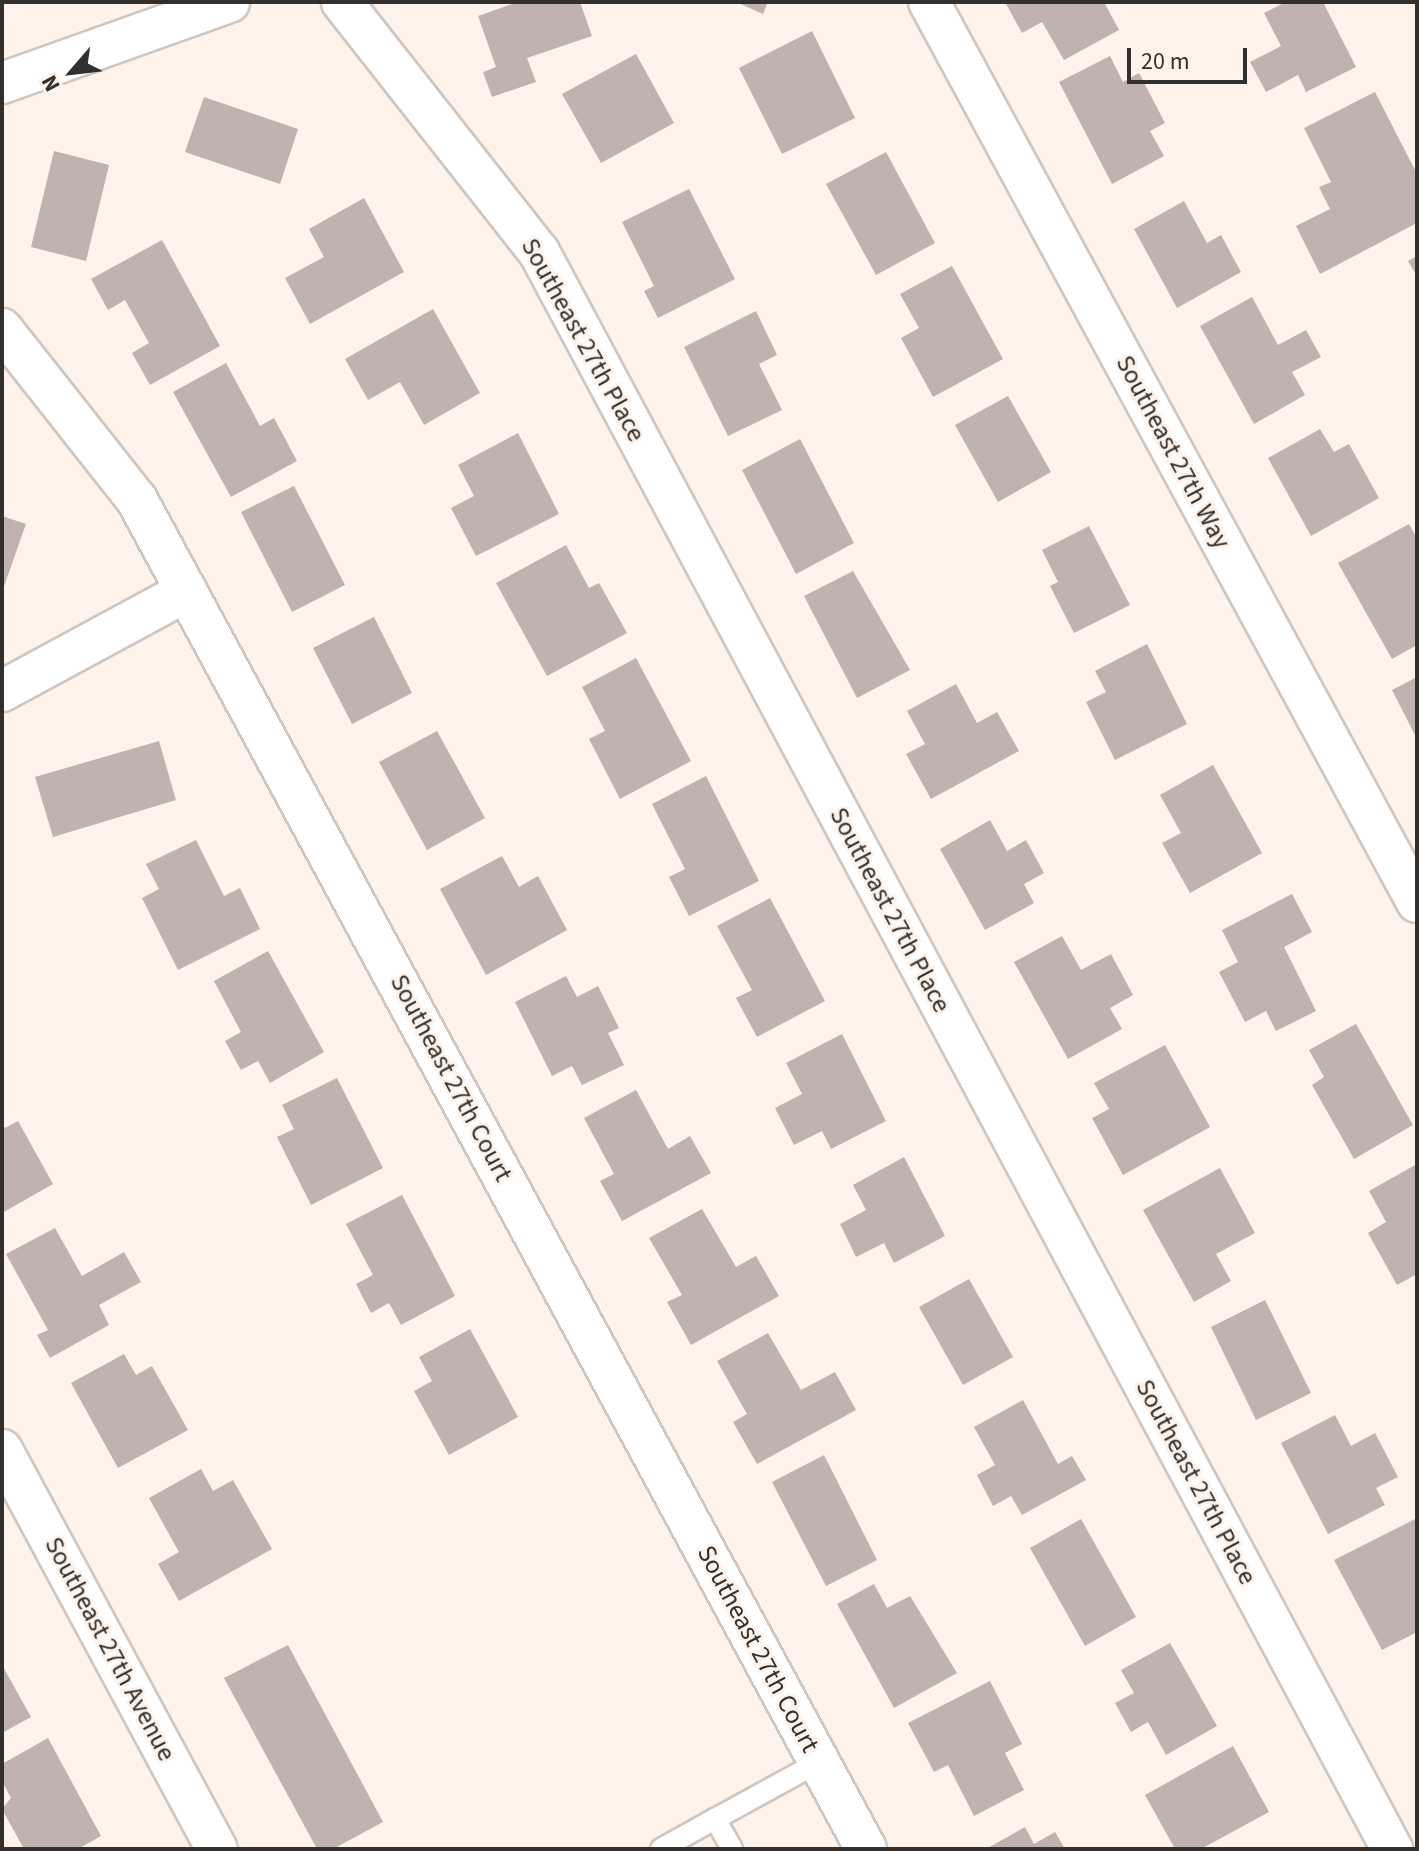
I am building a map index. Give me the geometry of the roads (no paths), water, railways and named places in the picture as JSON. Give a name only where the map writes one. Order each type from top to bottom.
[{"type":"street","points":[[2,83],[229,2]]},
{"type":"street","name":"Southeast 27th Place","points":[[342,2],[539,252],[1392,1849]]},
{"type":"street","name":"Southeast 27th Way","points":[[929,2],[1417,902]]},
{"type":"street","name":"Southeast 27th Court","points":[[2,329],[137,500],[866,1849]]},
{"type":"street","points":[[2,691],[187,591]]},
{"type":"street","name":"Southeast 27th Avenue","points":[[2,1450],[217,1849]]},
{"type":"lane","points":[[661,1849],[819,1762]]},
{"type":"lane","points":[[715,1819],[732,1849]]}]
